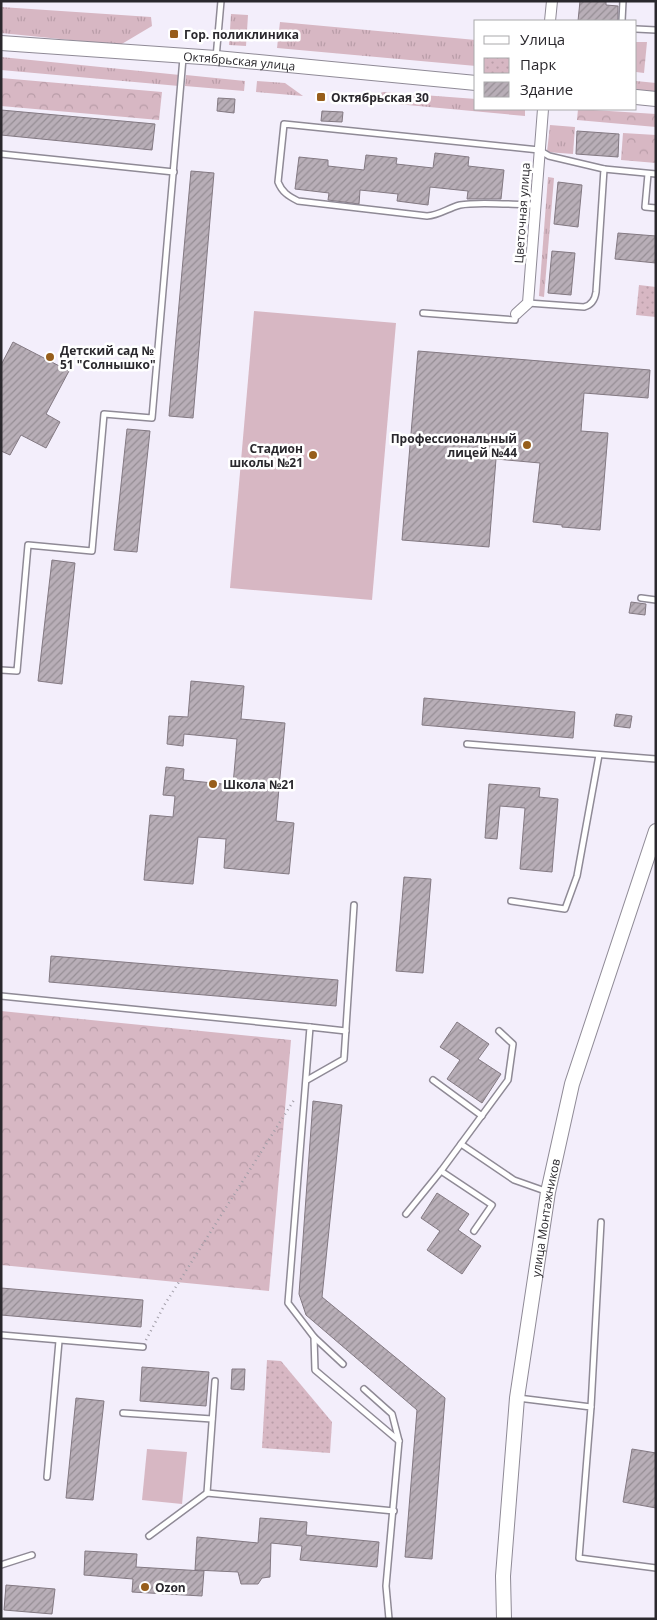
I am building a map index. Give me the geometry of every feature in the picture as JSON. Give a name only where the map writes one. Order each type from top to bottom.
[{"type":"street","points":[[550,20],[552,1]]},
{"type":"street","name":"Октябрьская улица","points":[[1,43],[216,58],[474,82]]},
{"type":"street","points":[[637,97],[656,99]]},
{"type":"street","name":"Цветочная улица","points":[[528,303],[542,110]]},
{"type":"street","points":[[516,314],[528,303]]},
{"type":"street","name":"улица Монтажников","points":[[504,1619],[503,1576],[518,1398],[548,1192],[572,1084],[656,831]]},
{"type":"lane","points":[[622,20],[623,1]]},
{"type":"lane","points":[[216,58],[219,3]]},
{"type":"lane","points":[[637,28],[656,30]]},
{"type":"lane","points":[[1,670],[17,671],[28,545],[92,551],[104,414],[152,418],[184,56]]},
{"type":"lane","points":[[536,205],[461,205],[437,215],[427,216],[298,201],[289,197],[282,190],[278,182],[284,124],[539,150],[549,156],[604,169],[656,174]]},
{"type":"lane","points":[[1,154],[174,172]]},
{"type":"lane","points":[[528,303],[590,306],[593,302],[596,292],[604,169]]},
{"type":"lane","points":[[648,174],[645,207],[656,208]]},
{"type":"lane","points":[[423,313],[515,320],[516,314]]},
{"type":"lane","points":[[641,598],[656,600]]},
{"type":"lane","points":[[468,744],[656,758]]},
{"type":"lane","points":[[511,902],[565,909],[577,876],[598,755]]},
{"type":"lane","points":[[307,1080],[344,1060],[354,906]]},
{"type":"lane","points":[[1,996],[346,1031]]},
{"type":"lane","points":[[310,1027],[288,1303],[314,1337],[343,1364]]},
{"type":"lane","points":[[406,1214],[442,1171],[508,1080],[513,1044],[499,1030]]},
{"type":"lane","points":[[433,1080],[482,1116]]},
{"type":"lane","points":[[461,1144],[514,1180],[548,1192]]},
{"type":"lane","points":[[442,1171],[492,1205],[474,1231]]},
{"type":"lane","points":[[601,1222],[591,1408],[579,1558],[656,1568]]},
{"type":"lane","points":[[1,1335],[142,1346]]},
{"type":"lane","points":[[314,1337],[315,1370],[399,1441]]},
{"type":"lane","points":[[47,1478],[59,1341]]},
{"type":"lane","points":[[207,1493],[215,1381]]},
{"type":"lane","points":[[364,1389],[392,1414],[399,1441],[386,1586],[389,1619]]},
{"type":"lane","points":[[518,1398],[591,1408]]},
{"type":"lane","points":[[123,1413],[212,1418]]},
{"type":"lane","points":[[149,1536],[207,1493],[394,1511]]},
{"type":"lane","points":[[1,1565],[32,1555]]},
{"type":"path","points":[[142,1346],[165,1304],[307,1080]]},
{"type":"green space","points":[[1,7],[151,17],[152,26],[120,45],[1,33]]},
{"type":"green space","points":[[231,14],[248,15],[246,46],[229,45]]},
{"type":"green space","points":[[280,22],[474,40],[474,66],[277,48]]},
{"type":"green space","points":[[637,42],[647,42],[644,73],[637,72]]},
{"type":"green space","points":[[1,57],[180,75],[179,86],[1,70]]},
{"type":"green space","points":[[186,75],[245,81],[244,91],[185,86]]},
{"type":"green space","points":[[1,78],[162,92],[159,120],[1,106]]},
{"type":"green space","points":[[257,81],[285,83],[303,96],[256,92]]},
{"type":"green space","points":[[637,81],[656,83],[656,96],[637,94]]},
{"type":"green space","points":[[383,92],[474,99],[474,110],[525,110],[525,116],[364,101]]},
{"type":"green space","points":[[578,110],[656,114],[656,127],[577,120]]},
{"type":"green space","points":[[550,125],[575,127],[573,154],[547,152]]},
{"type":"green space","points":[[623,133],[656,135],[656,163],[621,160]]},
{"type":"green space","points":[[548,177],[554,178],[544,297],[539,296]]},
{"type":"green space","points":[[639,285],[656,287],[656,317],[636,315]]},
{"type":"green space","name":"Стадион школы №21","points":[[254,311],[396,323],[372,600],[230,588]]},
{"type":"green space","points":[[1,1011],[291,1040],[269,1291],[1,1265]]},
{"type":"green space","points":[[267,1360],[281,1361],[332,1422],[330,1453],[262,1448]]},
{"type":"green space","points":[[147,1449],[187,1452],[182,1504],[142,1500]]},
{"type":"building","points":[[580,1],[606,1],[606,5],[618,6],[618,20],[578,20]]},
{"type":"building","points":[[218,98],[235,99],[234,113],[217,111]]},
{"type":"building","points":[[1,110],[155,124],[152,150],[1,135]]},
{"type":"building","points":[[322,111],[343,112],[342,122],[321,121]]},
{"type":"building","points":[[577,131],[619,134],[618,157],[576,154]]},
{"type":"building","points":[[435,153],[469,157],[468,166],[504,170],[501,199],[467,199],[468,191],[430,187],[428,205],[397,201],[398,194],[360,190],[359,204],[328,200],[329,193],[295,189],[299,157],[328,160],[328,166],[364,170],[366,155],[397,158],[396,164],[433,168]]},
{"type":"building","points":[[191,171],[214,173],[193,418],[169,416]]},
{"type":"building","points":[[558,182],[582,185],[578,227],[554,224]]},
{"type":"building","points":[[618,233],[656,236],[656,263],[615,259]]},
{"type":"building","points":[[552,251],[575,253],[571,295],[548,293]]},
{"type":"building","points":[[13,342],[69,371],[46,414],[60,422],[46,448],[21,435],[10,455],[1,451],[1,365]]},
{"type":"building","points":[[418,351],[650,370],[648,398],[584,393],[581,431],[608,433],[600,530],[562,527],[562,525],[533,522],[540,463],[496,459],[489,547],[402,540]]},
{"type":"building","points":[[127,429],[150,431],[137,552],[114,550]]},
{"type":"building","points":[[52,560],[75,563],[62,684],[38,681]]},
{"type":"building","points":[[631,602],[646,604],[645,615],[629,613]]},
{"type":"building","points":[[191,681],[244,686],[241,719],[285,723],[276,821],[294,823],[289,874],[224,868],[226,839],[198,837],[193,884],[144,880],[150,815],[173,817],[175,796],[163,795],[166,767],[184,769],[183,780],[233,785],[237,739],[184,734],[183,746],[167,744],[169,716],[188,717]]},
{"type":"building","points":[[424,698],[575,712],[573,738],[422,725]]},
{"type":"building","points":[[616,714],[632,716],[630,728],[614,726]]},
{"type":"building","points":[[489,784],[540,788],[539,797],[558,799],[552,872],[520,869],[525,808],[500,806],[497,839],[485,838]]},
{"type":"building","points":[[404,877],[431,879],[423,973],[396,971]]},
{"type":"building","points":[[51,956],[338,980],[336,1006],[49,982]]},
{"type":"building","points":[[457,1022],[489,1044],[478,1059],[501,1074],[482,1103],[447,1079],[460,1060],[440,1047]]},
{"type":"building","points":[[313,1101],[342,1105],[322,1297],[445,1398],[432,1559],[405,1557],[417,1410],[306,1315],[299,1294]]},
{"type":"building","points":[[437,1193],[469,1214],[458,1230],[481,1246],[462,1274],[427,1250],[440,1231],[421,1218]]},
{"type":"building","points":[[1,1288],[143,1300],[141,1327],[1,1315]]},
{"type":"building","points":[[142,1367],[209,1372],[206,1406],[140,1401]]},
{"type":"building","points":[[232,1369],[245,1369],[244,1390],[231,1389]]},
{"type":"building","points":[[76,1398],[104,1401],[93,1500],[66,1498]]},
{"type":"building","points":[[632,1449],[656,1453],[656,1508],[623,1502]]},
{"type":"building","points":[[260,1518],[307,1522],[306,1535],[379,1542],[377,1567],[300,1560],[302,1546],[271,1543],[270,1577],[262,1578],[258,1584],[241,1584],[238,1572],[195,1570],[197,1537],[258,1543]]},
{"type":"building","points":[[85,1551],[137,1554],[136,1567],[204,1571],[202,1596],[132,1592],[133,1579],[84,1575]]},
{"type":"building","points":[[6,1585],[55,1589],[52,1614],[4,1610]]},
{"type":"place","name":"Гор. поликлиника","points":[[174,34]]},
{"type":"place","name":"Октябрьская 30","points":[[321,97]]},
{"type":"place","name":"Детский сад № 51 \"Солнышко\"","points":[[50,357]]},
{"type":"place","name":"Профессиональный лицей №44","points":[[527,445]]},
{"type":"place","name":"Стадион школы №21","points":[[313,455]]},
{"type":"place","name":"Школа №21","points":[[213,784]]},
{"type":"place","name":"Ozon","points":[[145,1587]]}]
